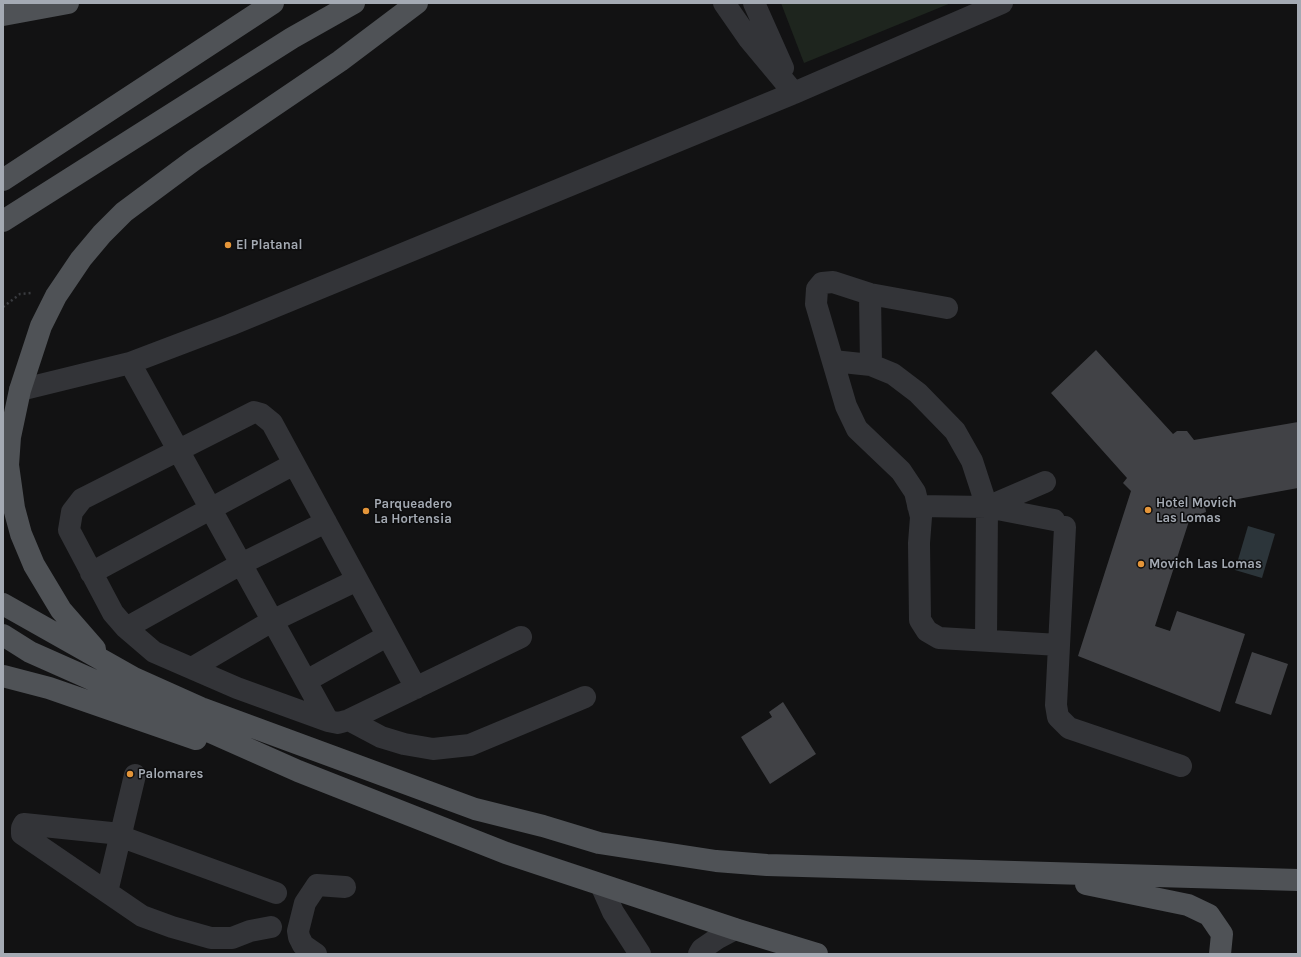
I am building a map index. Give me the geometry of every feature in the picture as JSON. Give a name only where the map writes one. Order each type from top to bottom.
[{"type":"main road","points":[[7,11],[68,3]]},
{"type":"main road","points":[[3,180],[273,3]]},
{"type":"main road","points":[[3,222],[292,38],[354,3]]},
{"type":"main road","points":[[110,663],[61,610],[34,565],[21,534],[14,508],[8,465],[10,437],[20,390],[41,326],[56,296],[81,259],[102,234],[124,212],[194,160],[340,61],[417,3]]},
{"type":"main road","points":[[3,604],[110,663],[134,678],[201,708],[475,809],[543,826],[599,843],[716,861],[767,865],[1038,874],[1298,880]]},
{"type":"main road","points":[[3,635],[30,652],[298,771],[506,853],[735,929],[817,954]]},
{"type":"main road","points":[[3,676],[49,688],[154,726],[298,771]]},
{"type":"main road","points":[[1038,874],[1188,905],[1209,915],[1216,924],[1222,934],[1220,954]]},
{"type":"street","points":[[724,3],[749,39],[794,93]]},
{"type":"street","points":[[754,3],[794,93]]},
{"type":"street","points":[[20,390],[130,364],[230,325],[794,93],[1002,3]]},
{"type":"street","points":[[947,308],[870,294],[833,282],[822,282],[817,289],[816,304],[846,406],[857,429],[901,471],[915,492],[921,518],[919,543],[920,620],[927,631],[939,638],[1059,645]]},
{"type":"street","points":[[870,294],[871,365]]},
{"type":"street","points":[[833,361],[871,365],[893,374],[913,389],[955,431],[972,461],[987,507],[986,640]]},
{"type":"street","points":[[130,364],[328,721]]},
{"type":"street","points":[[416,688],[272,423],[261,414],[254,412],[177,449],[82,499],[72,512],[69,530],[113,613],[126,628],[154,652],[237,688],[338,724],[416,688],[521,636]]},
{"type":"street","points":[[92,573],[294,464]]},
{"type":"street","points":[[987,507],[1045,482]]},
{"type":"street","points":[[918,506],[987,507],[1060,523],[1059,645],[1056,704],[1058,716],[1069,728],[1181,766]]},
{"type":"street","points":[[126,628],[241,564],[326,522]]},
{"type":"street","points":[[192,668],[272,621],[356,580]]},
{"type":"street","points":[[306,681],[387,636]]},
{"type":"street","points":[[349,720],[381,737],[404,744],[433,749],[470,745],[585,697]]},
{"type":"street","points":[[107,892],[119,836],[135,775]]},
{"type":"street","points":[[271,927],[250,931],[232,938],[211,938],[172,927],[142,916],[22,834],[22,828],[24,824],[111,833],[276,893]]},
{"type":"street","points":[[316,954],[303,945],[299,937],[298,931],[305,903],[317,885],[345,887]]},
{"type":"street","points":[[601,885],[613,912],[640,954]]},
{"type":"street","points":[[699,954],[702,949],[735,929]]},
{"type":"shaded area","points":[[781,3],[951,3],[804,63]]},
{"type":"shaded area","points":[[1248,526],[1275,534],[1262,578],[1235,570]]},
{"type":"building","name":"Movich Las Lomas","points":[[1096,350],[1173,434],[1177,431],[1187,431],[1194,440],[1298,422],[1298,488],[1205,505],[1206,512],[1190,518],[1155,626],[1170,631],[1177,611],[1245,634],[1220,712],[1078,656],[1131,491],[1123,483],[1127,478],[1051,393]]},
{"type":"building","points":[[1252,652],[1288,664],[1271,715],[1235,703]]},
{"type":"building","points":[[783,702],[816,754],[770,784],[741,737],[772,717],[769,712]]},
{"type":"place","name":"El Platanal","points":[[228,245]]},
{"type":"place","name":"Hotel Movich Las Lomas","points":[[1148,510]]},
{"type":"place","name":"Parqueadero La Hortensia","points":[[366,511]]},
{"type":"place","name":"Movich Las Lomas","points":[[1141,564]]},
{"type":"place","name":"Palomares","points":[[130,774]]}]
